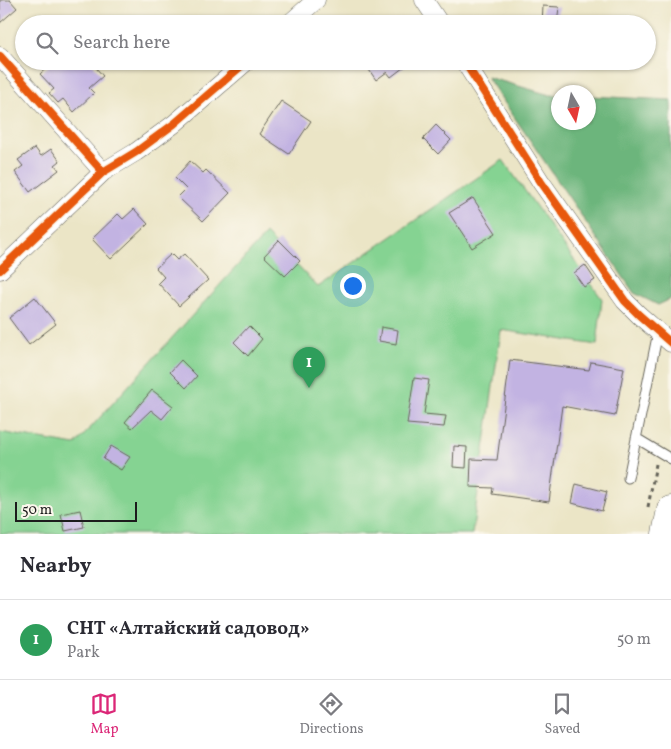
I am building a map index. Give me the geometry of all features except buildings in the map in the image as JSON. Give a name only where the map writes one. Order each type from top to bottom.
[{"type":"highway","points":[[659,513],[666,534]]},
{"type":"street","points":[[299,15],[316,0]]},
{"type":"street","points":[[424,0],[434,15]]},
{"type":"street","points":[[0,56],[103,172]]},
{"type":"street","points":[[0,270],[103,172],[136,152],[174,124],[237,70]]},
{"type":"street","points":[[470,70],[541,182],[625,301],[665,338]]},
{"type":"lane","points":[[628,478],[636,438],[665,338]]},
{"type":"lane","points":[[636,438],[671,459]]},
{"type":"path","points":[[658,451],[659,513]]},
{"type":"green space","points":[[487,77],[551,95],[551,130],[596,130],[596,96],[671,100],[671,299],[658,305],[634,293]]},
{"type":"green space","points":[[503,160],[602,299],[597,345],[501,330],[472,534],[0,534],[0,432],[75,445],[266,234],[318,287]]},
{"type":"cycle path","points":[[0,56],[103,172]]},
{"type":"cycle path","points":[[0,270],[103,172],[136,152],[174,124],[237,70]]},
{"type":"cycle path","points":[[470,70],[541,182],[625,301],[671,343]]},
{"type":"place","name":"СНТ «Алтайский садовод»","points":[[309,388]]}]
